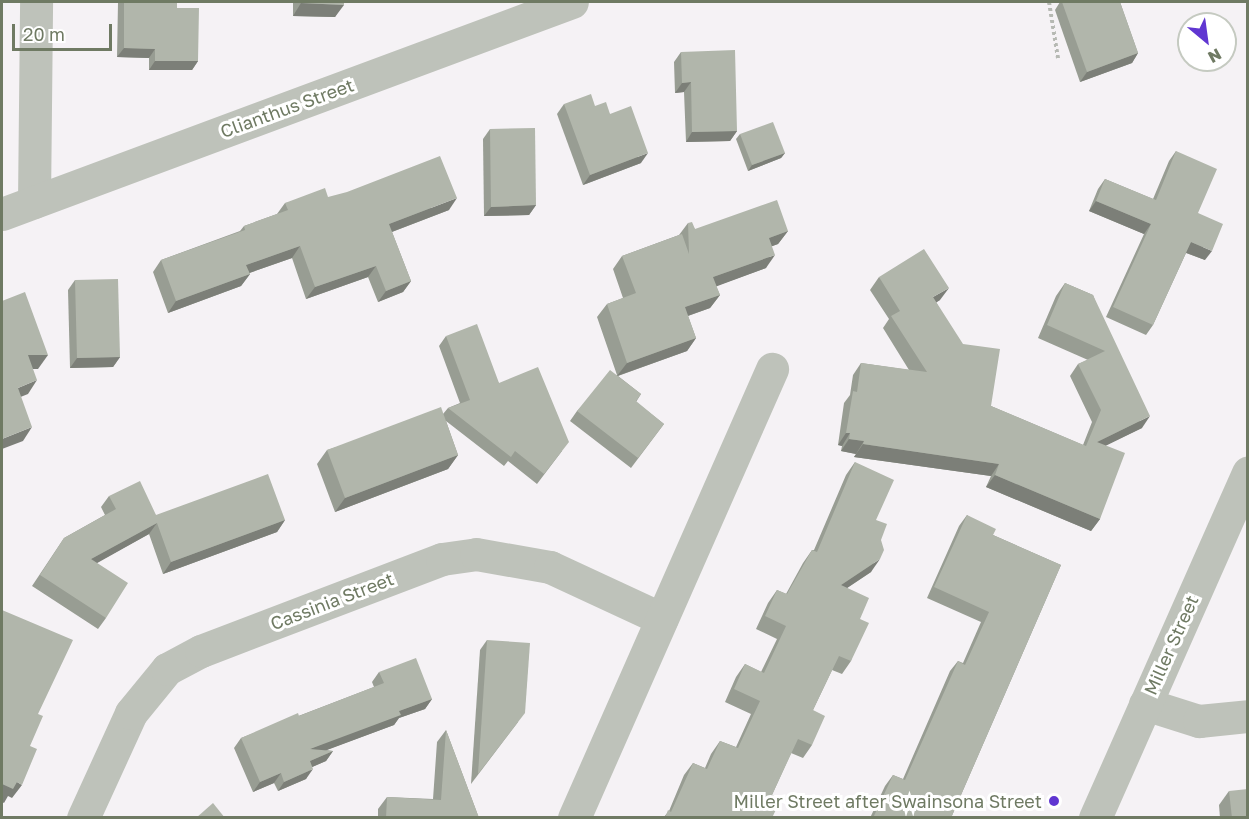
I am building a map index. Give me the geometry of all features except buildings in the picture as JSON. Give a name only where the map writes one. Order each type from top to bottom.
[{"type":"street","points":[[34,202],[36,2]]},
{"type":"street","name":"Clianthus Street","points":[[2,214],[494,16],[572,2]]},
{"type":"street","points":[[574,818],[772,369]]},
{"type":"street","name":"Miller Street","points":[[1095,818],[1248,472]]},
{"type":"street","name":"Cassinia Street","points":[[83,818],[112,749],[131,713],[167,669],[201,651],[442,559],[476,554],[550,567],[662,619]]},
{"type":"street","points":[[1145,704],[1199,721],[1248,716]]},
{"type":"path","points":[[1050,2],[1058,58]]},
{"type":"place","name":"Miller Street after Swainsona Street","points":[[1054,801]]}]
